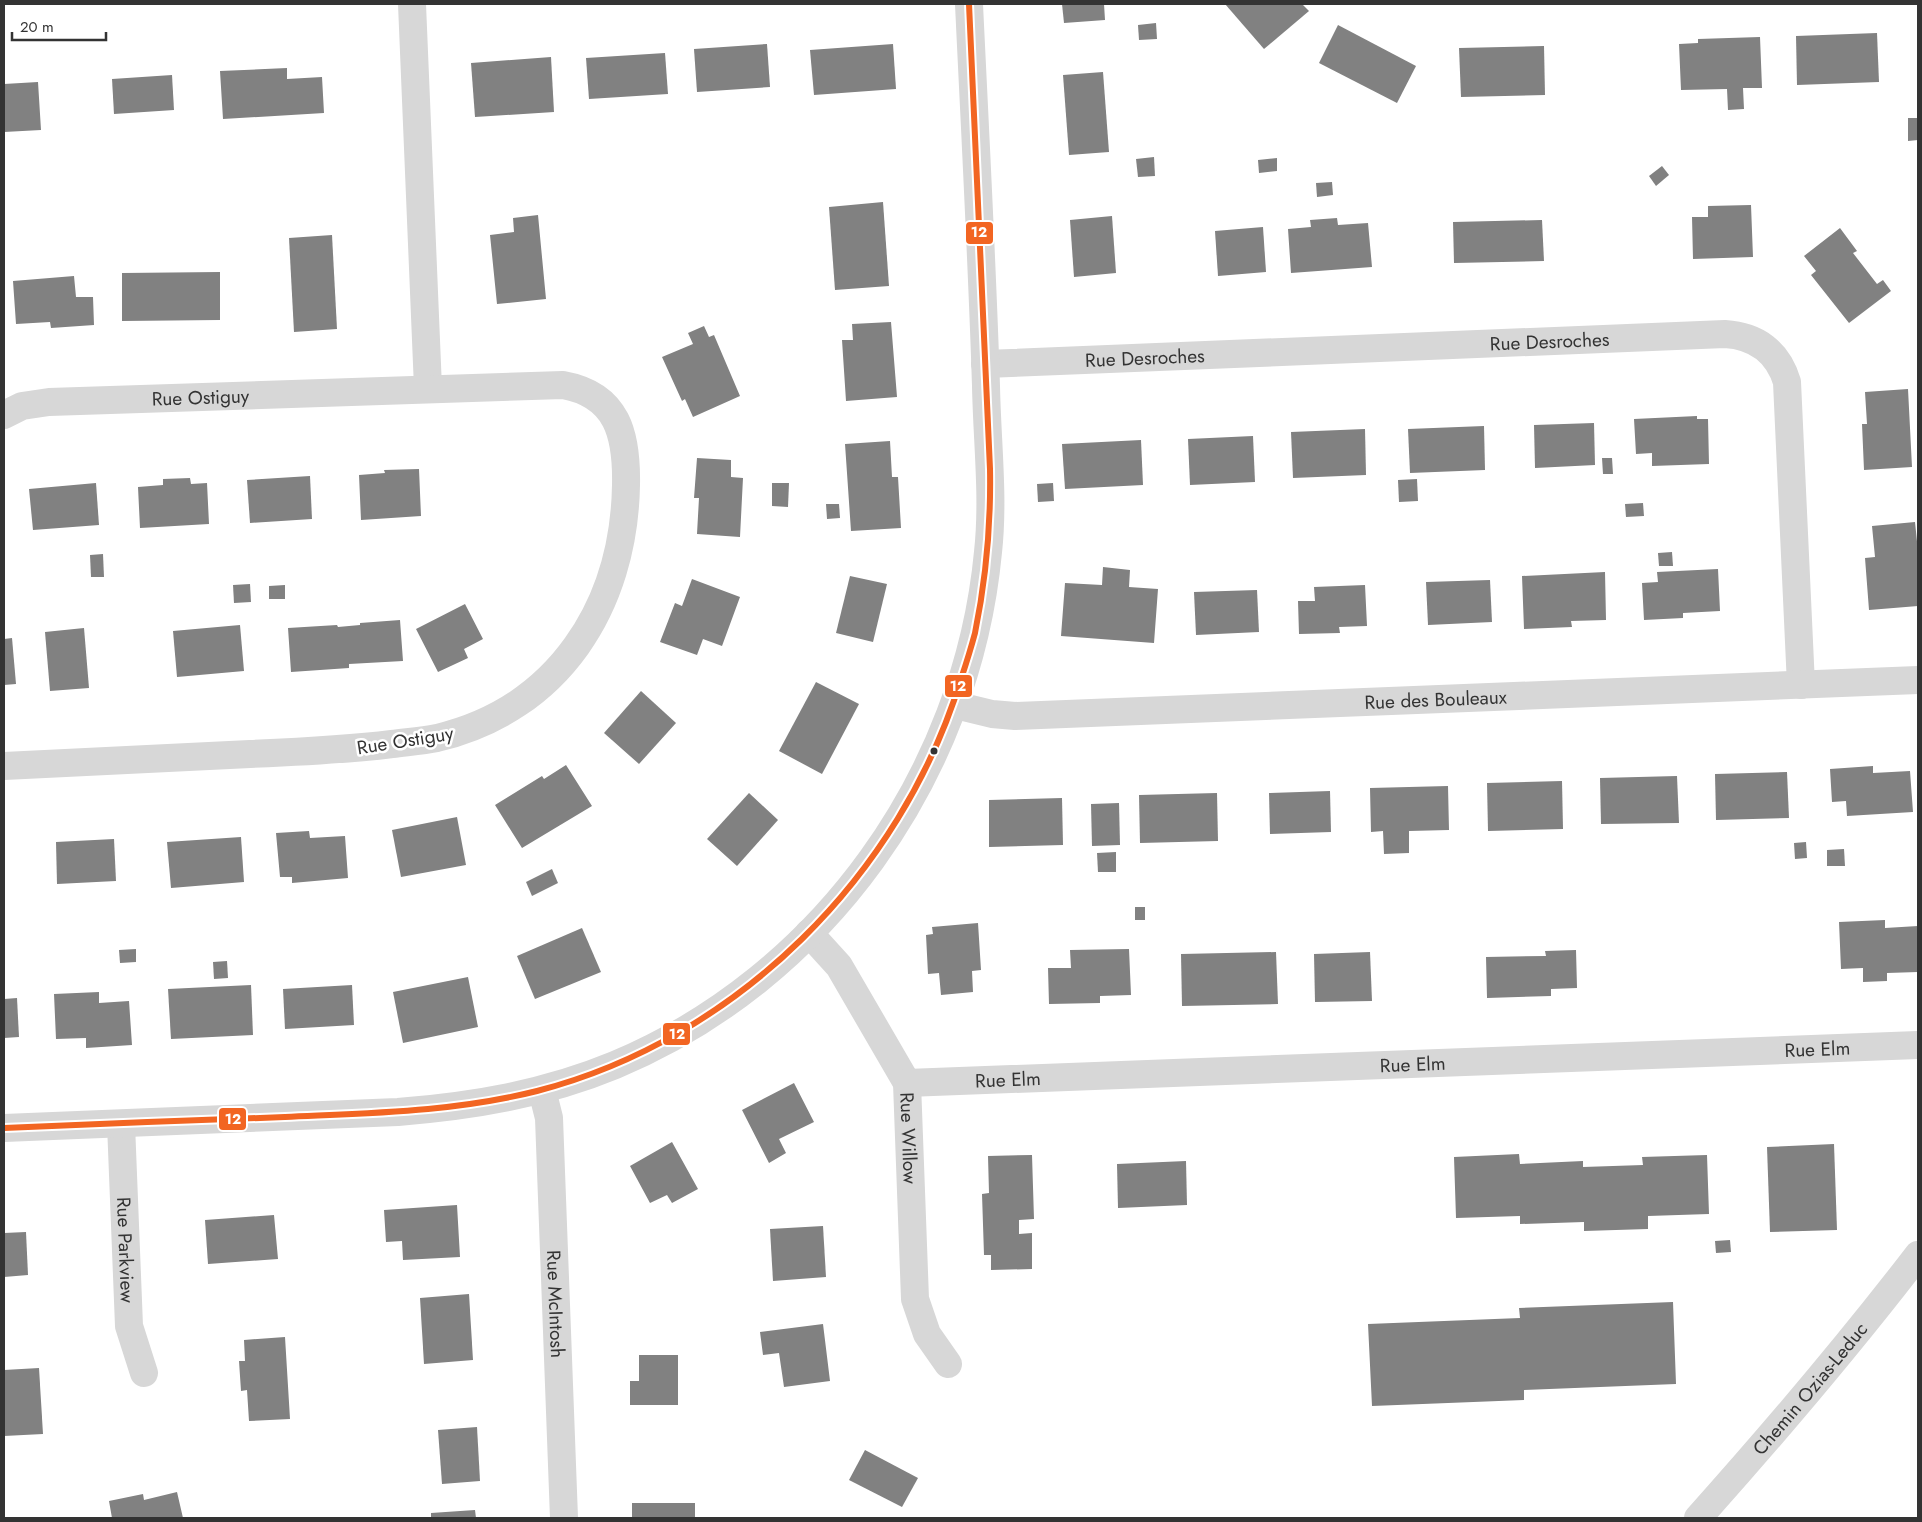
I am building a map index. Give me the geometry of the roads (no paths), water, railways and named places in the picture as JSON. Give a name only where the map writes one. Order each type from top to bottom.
[{"type":"street","points":[[412,4],[428,388]]},
{"type":"street","points":[[4,1128],[398,1112],[493,1101],[542,1090],[614,1066],[669,1039],[713,1012],[782,960],[839,901],[865,870],[902,815],[926,773],[955,704],[973,638],[988,554],[989,481],[985,364],[969,4]]},
{"type":"street","name":"Rue Desroches","points":[[985,364],[1725,334],[1746,337],[1756,341],[1773,354],[1779,362],[1787,382],[1800,685]]},
{"type":"street","name":"Rue Ostiguy","points":[[4,414],[22,406],[49,402],[552,384],[574,387],[595,397],[604,404],[612,412],[622,433],[626,455],[625,505],[618,551],[610,584],[593,621],[562,666],[527,697],[492,719],[434,739],[344,749],[4,766]]},
{"type":"street","name":"Rue des Bouleaux","points":[[955,704],[992,714],[1015,716],[1918,680]]},
{"type":"street","name":"Rue Willow","points":[[809,933],[839,966],[906,1083],[915,1299],[927,1334],[948,1364]]},
{"type":"street","name":"Rue Elm","points":[[906,1083],[1918,1045]]},
{"type":"street","name":"Rue McIntosh","points":[[542,1090],[549,1118],[564,1518]]},
{"type":"street","name":"Rue Parkview","points":[[121,1124],[128,1326],[144,1373]]},
{"type":"street","name":"Chemin Ozias-Leduc","points":[[1698,1518],[1836,1358],[1918,1255]]}]
